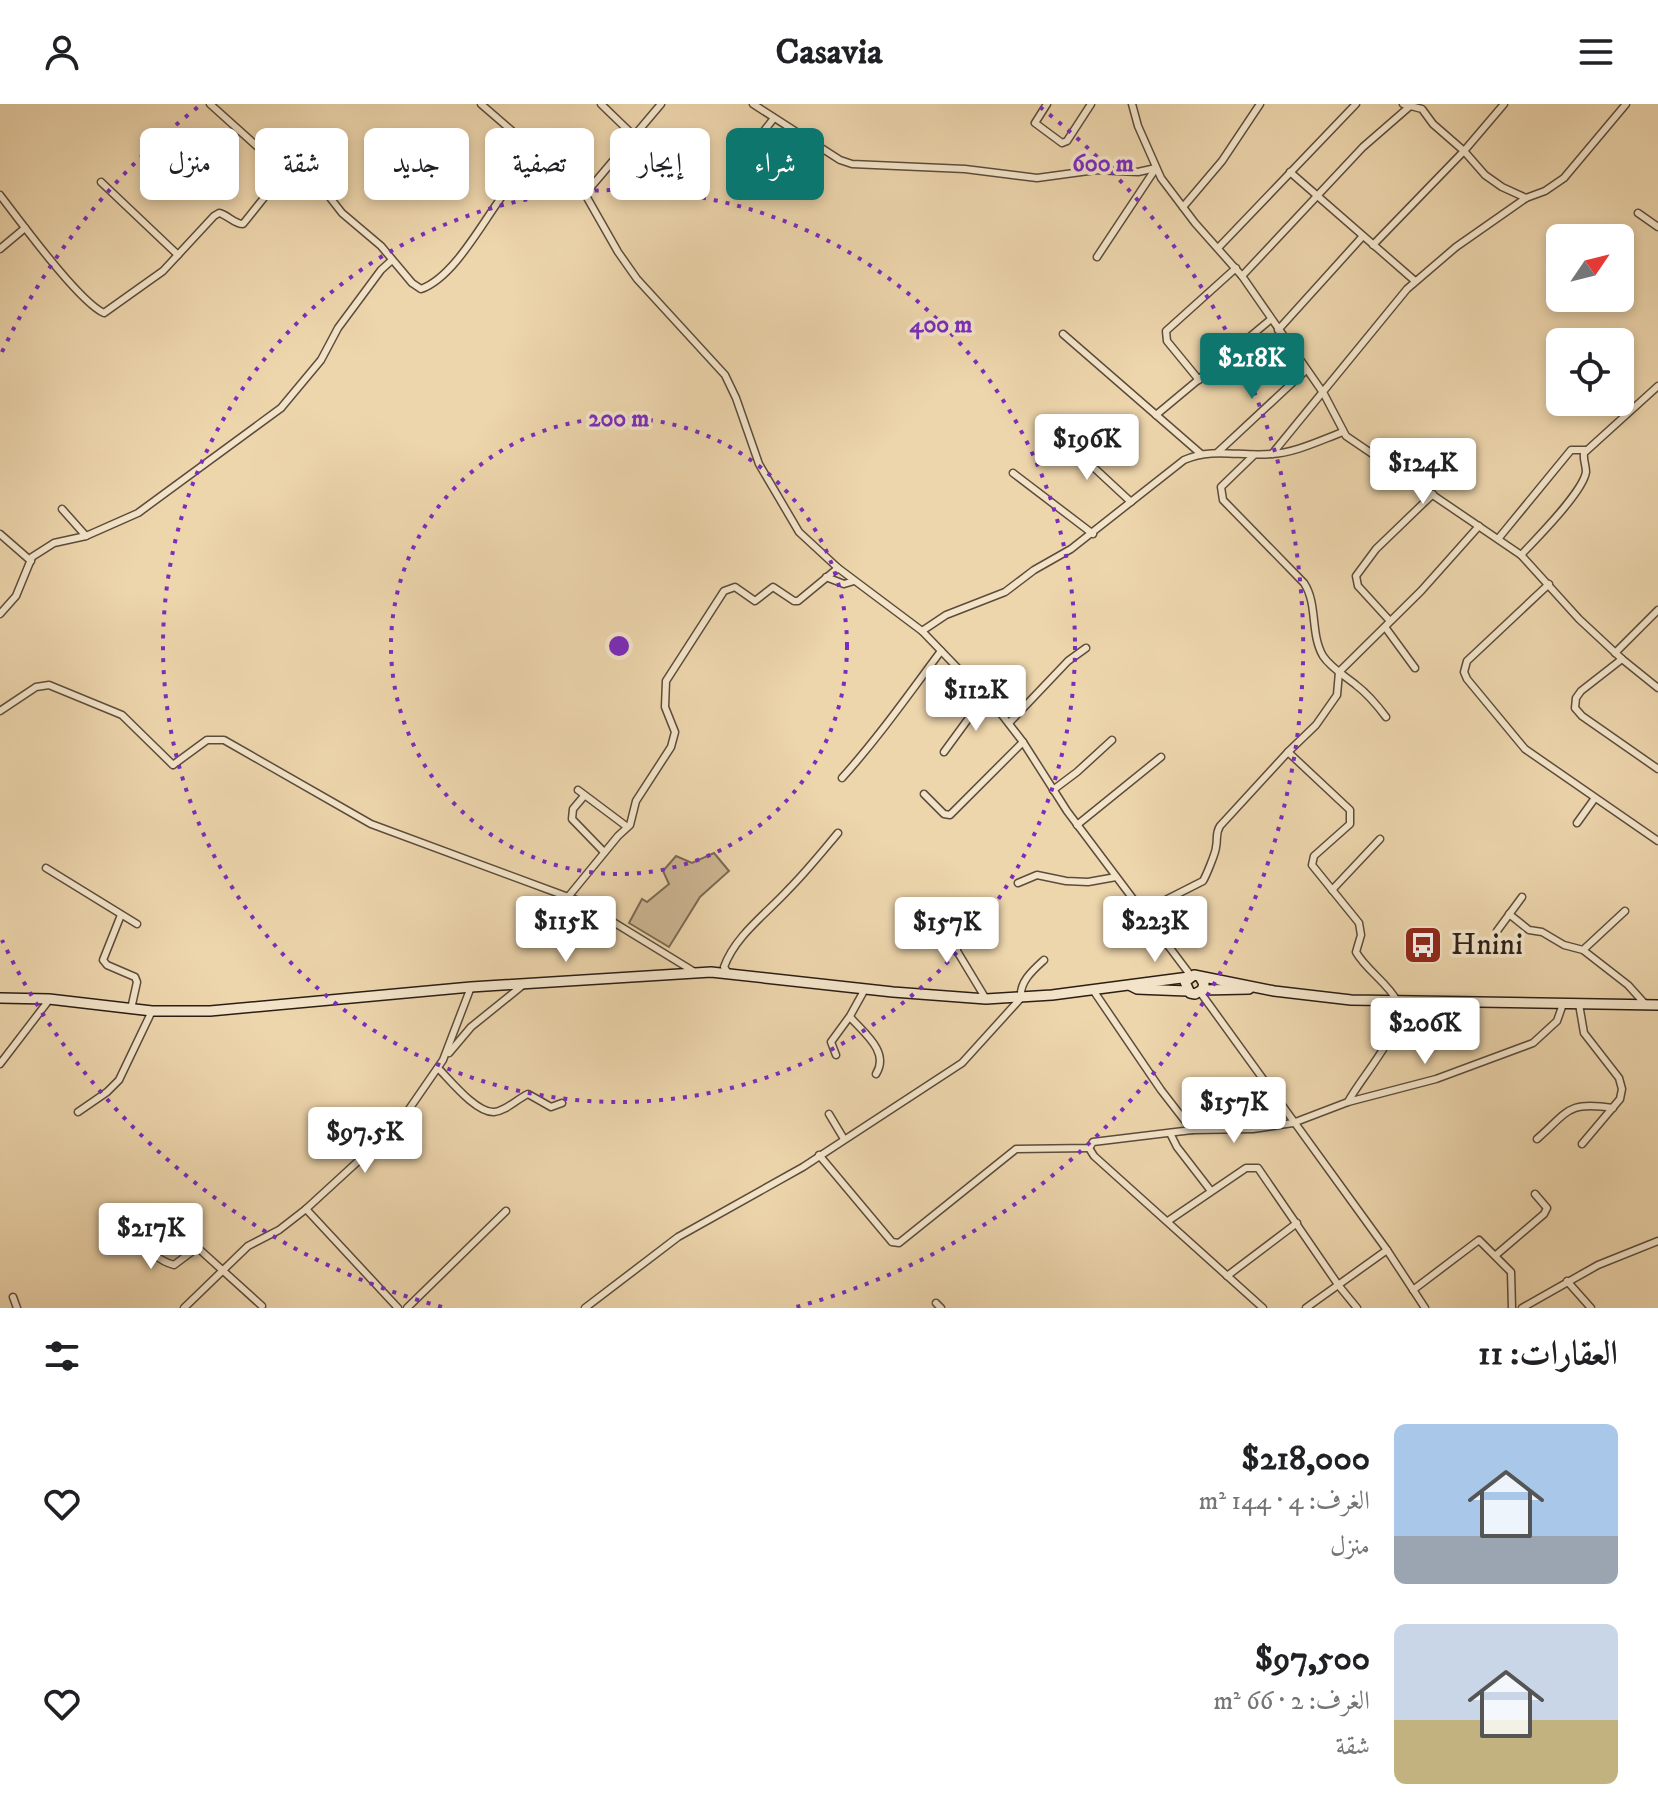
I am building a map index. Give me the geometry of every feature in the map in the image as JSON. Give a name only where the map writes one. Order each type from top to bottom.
[{"type":"main road","points":[[0,998],[49,999],[152,1011],[237,1009],[471,987],[698,972],[986,999],[1131,986],[1138,982],[1193,976],[1329,998],[1397,1002],[1658,1005]]},
{"type":"main road","points":[[1187,991],[1185,985],[1193,976]]},
{"type":"main road","points":[[1193,976],[1203,982],[1201,991]]},
{"type":"main road","points":[[1131,986],[1195,994],[1256,988]]},
{"type":"street","points":[[210,104],[255,144]]},
{"type":"street","points":[[481,104],[509,128]]},
{"type":"street","points":[[601,104],[626,128]]},
{"type":"street","points":[[639,128],[661,104]]},
{"type":"street","points":[[753,104],[840,160],[852,164],[965,169],[1037,178],[1096,170],[1138,172],[1156,168]]},
{"type":"street","points":[[1047,104],[1035,123],[1062,143],[1067,141],[1091,104]]},
{"type":"street","points":[[1132,104],[1156,168],[1183,207],[1242,276],[1305,371],[1324,394],[1343,432],[1360,448],[1521,555],[1579,619],[1658,688]]},
{"type":"street","points":[[1183,207],[1222,161],[1260,104]]},
{"type":"street","points":[[1219,247],[1356,104]]},
{"type":"street","points":[[1373,245],[1464,151],[1504,104]]},
{"type":"street","points":[[1272,454],[1415,281],[1456,247],[1526,198],[1545,191],[1564,178],[1626,104]]},
{"type":"street","points":[[1242,276],[1363,147],[1406,106],[1424,106],[1433,124],[1464,151],[1485,175],[1526,198]]},
{"type":"street","points":[[766,128],[774,118]]},
{"type":"street","points":[[594,183],[610,163]]},
{"type":"street","points":[[1097,257],[1156,168]]},
{"type":"street","points":[[1290,172],[1415,281]]},
{"type":"street","points":[[101,182],[178,255]]},
{"type":"street","points":[[0,195],[77,288],[97,310],[104,313],[163,271],[219,213],[243,224],[262,200]]},
{"type":"street","points":[[332,200],[421,289],[430,286],[470,243],[500,200]]},
{"type":"street","points":[[588,200],[637,279],[725,375],[736,398],[754,454],[782,507],[805,539],[854,581],[922,631],[1009,723],[1077,825],[1193,976]]},
{"type":"street","points":[[1638,213],[1658,227]]},
{"type":"street","points":[[0,249],[25,228]]},
{"type":"street","points":[[1278,330],[1363,236]]},
{"type":"street","points":[[0,614],[16,596],[37,553],[54,543],[86,536],[138,513],[281,408],[321,360],[338,328],[392,260]]},
{"type":"street","points":[[1199,380],[1167,341],[1166,331],[1236,268]]},
{"type":"street","points":[[1156,415],[1270,320]]},
{"type":"street","points":[[1063,334],[1201,454]]},
{"type":"street","points":[[1218,452],[1305,371]]},
{"type":"street","points":[[1521,555],[1556,517],[1583,479],[1586,450],[1658,386]]},
{"type":"street","points":[[922,631],[946,615],[1005,592],[1034,570],[1093,534],[1178,464],[1201,454],[1218,452],[1272,454],[1343,432]]},
{"type":"street","points":[[1063,439],[1131,502]]},
{"type":"street","points":[[1498,539],[1571,450],[1586,450]]},
{"type":"street","points":[[1255,454],[1225,483],[1221,495],[1241,522],[1306,586],[1322,654],[1359,687],[1386,717]]},
{"type":"street","points":[[1013,473],[1093,534]]},
{"type":"street","points":[[1415,668],[1388,624],[1358,586],[1356,576],[1376,549],[1433,494]]},
{"type":"street","points":[[62,509],[86,536]]},
{"type":"street","points":[[1144,911],[1203,881],[1216,850],[1220,826],[1316,725],[1337,695],[1339,672],[1479,526]]},
{"type":"street","points":[[0,534],[31,561]]},
{"type":"street","points":[[568,897],[630,825],[638,797],[674,741],[675,732],[664,698],[666,681],[724,591],[735,587],[755,601],[775,587],[798,601],[838,568]]},
{"type":"street","points":[[826,577],[844,584],[854,581]]},
{"type":"street","points":[[1549,584],[1467,661],[1464,672],[1476,693],[1525,749],[1658,841]]},
{"type":"street","points":[[1615,653],[1658,610]]},
{"type":"street","points":[[1009,723],[1068,661],[1086,648]]},
{"type":"street","points":[[842,778],[880,736],[900,703],[941,651]]},
{"type":"street","points":[[1622,659],[1581,691],[1575,708],[1658,769]]},
{"type":"street","points":[[0,711],[36,687],[49,685],[122,715],[173,765],[207,740],[224,740],[371,824],[568,897],[687,969],[698,972]]},
{"type":"street","points":[[944,752],[985,696]]},
{"type":"street","points":[[1053,790],[1112,740]]},
{"type":"street","points":[[924,794],[944,814],[950,815],[1023,742]]},
{"type":"street","points":[[1288,752],[1350,810],[1350,824],[1311,861],[1359,923],[1361,935],[1355,949],[1358,956],[1397,1002],[1398,1017],[1394,1031],[1348,1102]]},
{"type":"street","points":[[1077,825],[1161,757]]},
{"type":"street","points":[[578,790],[626,826]]},
{"type":"street","points":[[584,796],[573,809],[572,819],[604,852]]},
{"type":"street","points":[[1577,823],[1595,798]]},
{"type":"street","points":[[728,973],[725,963],[738,942],[838,833]]},
{"type":"street","points":[[1332,890],[1380,839]]},
{"type":"street","points":[[46,868],[137,924]]},
{"type":"street","points":[[1018,883],[1037,875],[1088,882],[1116,877]]},
{"type":"street","points":[[1497,931],[1522,897]]},
{"type":"street","points":[[1583,950],[1625,911]]},
{"type":"street","points":[[1509,914],[1529,930],[1542,932],[1564,945],[1583,950],[1628,985],[1646,1005]]},
{"type":"street","points":[[121,915],[103,960],[107,965],[135,977],[137,982],[131,1009]]},
{"type":"street","points":[[965,926],[957,942],[957,951],[986,999]]},
{"type":"street","points":[[585,1308],[678,1237],[819,1155],[962,1063],[1021,998],[1019,992],[1024,981],[1044,960]]},
{"type":"street","points":[[184,1308],[248,1246],[279,1230],[306,1209],[387,1133],[409,1110],[443,1060],[471,1027],[526,983]]},
{"type":"street","points":[[443,1060],[471,987]]},
{"type":"street","points":[[836,1055],[831,1042],[850,1017],[865,989]]},
{"type":"street","points":[[1093,990],[1192,1130]]},
{"type":"street","points":[[1201,991],[1387,1250],[1425,1308]]},
{"type":"street","points":[[0,1064],[49,999]]},
{"type":"street","points":[[1089,1148],[1093,1142],[1192,1130],[1253,1129],[1293,1123],[1348,1102],[1436,1079],[1533,1043],[1557,1021],[1563,1004]]},
{"type":"street","points":[[1579,1004],[1584,1033],[1621,1083],[1620,1099],[1582,1144]]},
{"type":"street","points":[[78,1112],[119,1080],[152,1011]]},
{"type":"street","points":[[850,1017],[880,1054],[881,1065],[876,1074]]},
{"type":"street","points":[[438,1068],[475,1104],[489,1111],[499,1110],[528,1094],[551,1107],[562,1103]]},
{"type":"street","points":[[1537,1139],[1574,1107],[1587,1104],[1613,1108]]},
{"type":"street","points":[[829,1114],[844,1139]]},
{"type":"street","points":[[1170,1133],[1211,1191]]},
{"type":"street","points":[[819,1155],[892,1242],[899,1243],[1016,1149],[1089,1148]]},
{"type":"street","points":[[1089,1148],[1094,1156],[1263,1308]]},
{"type":"street","points":[[1168,1221],[1246,1168],[1258,1168],[1357,1308]]},
{"type":"street","points":[[1496,1255],[1544,1214],[1547,1208],[1535,1194]]},
{"type":"street","points":[[306,1209],[398,1308]]},
{"type":"street","points":[[407,1308],[506,1211]]},
{"type":"street","points":[[149,1216],[141,1239],[163,1261],[174,1265],[199,1249],[262,1306]]},
{"type":"street","points":[[1227,1276],[1297,1223]]},
{"type":"street","points":[[1413,1290],[1475,1241],[1482,1240],[1513,1277],[1512,1308]]},
{"type":"street","points":[[1522,1308],[1598,1265],[1658,1241]]},
{"type":"street","points":[[1306,1308],[1387,1250]]},
{"type":"street","points":[[1567,1281],[1591,1308]]},
{"type":"street","points":[[13,1297],[17,1308]]},
{"type":"shaded area","points":[[714,853],[729,871],[700,897],[669,947],[629,923],[642,899],[647,902],[669,884],[663,871],[676,856],[692,863]]},
{"type":"place","name":"Hnini","points":[[1423,945]]}]
